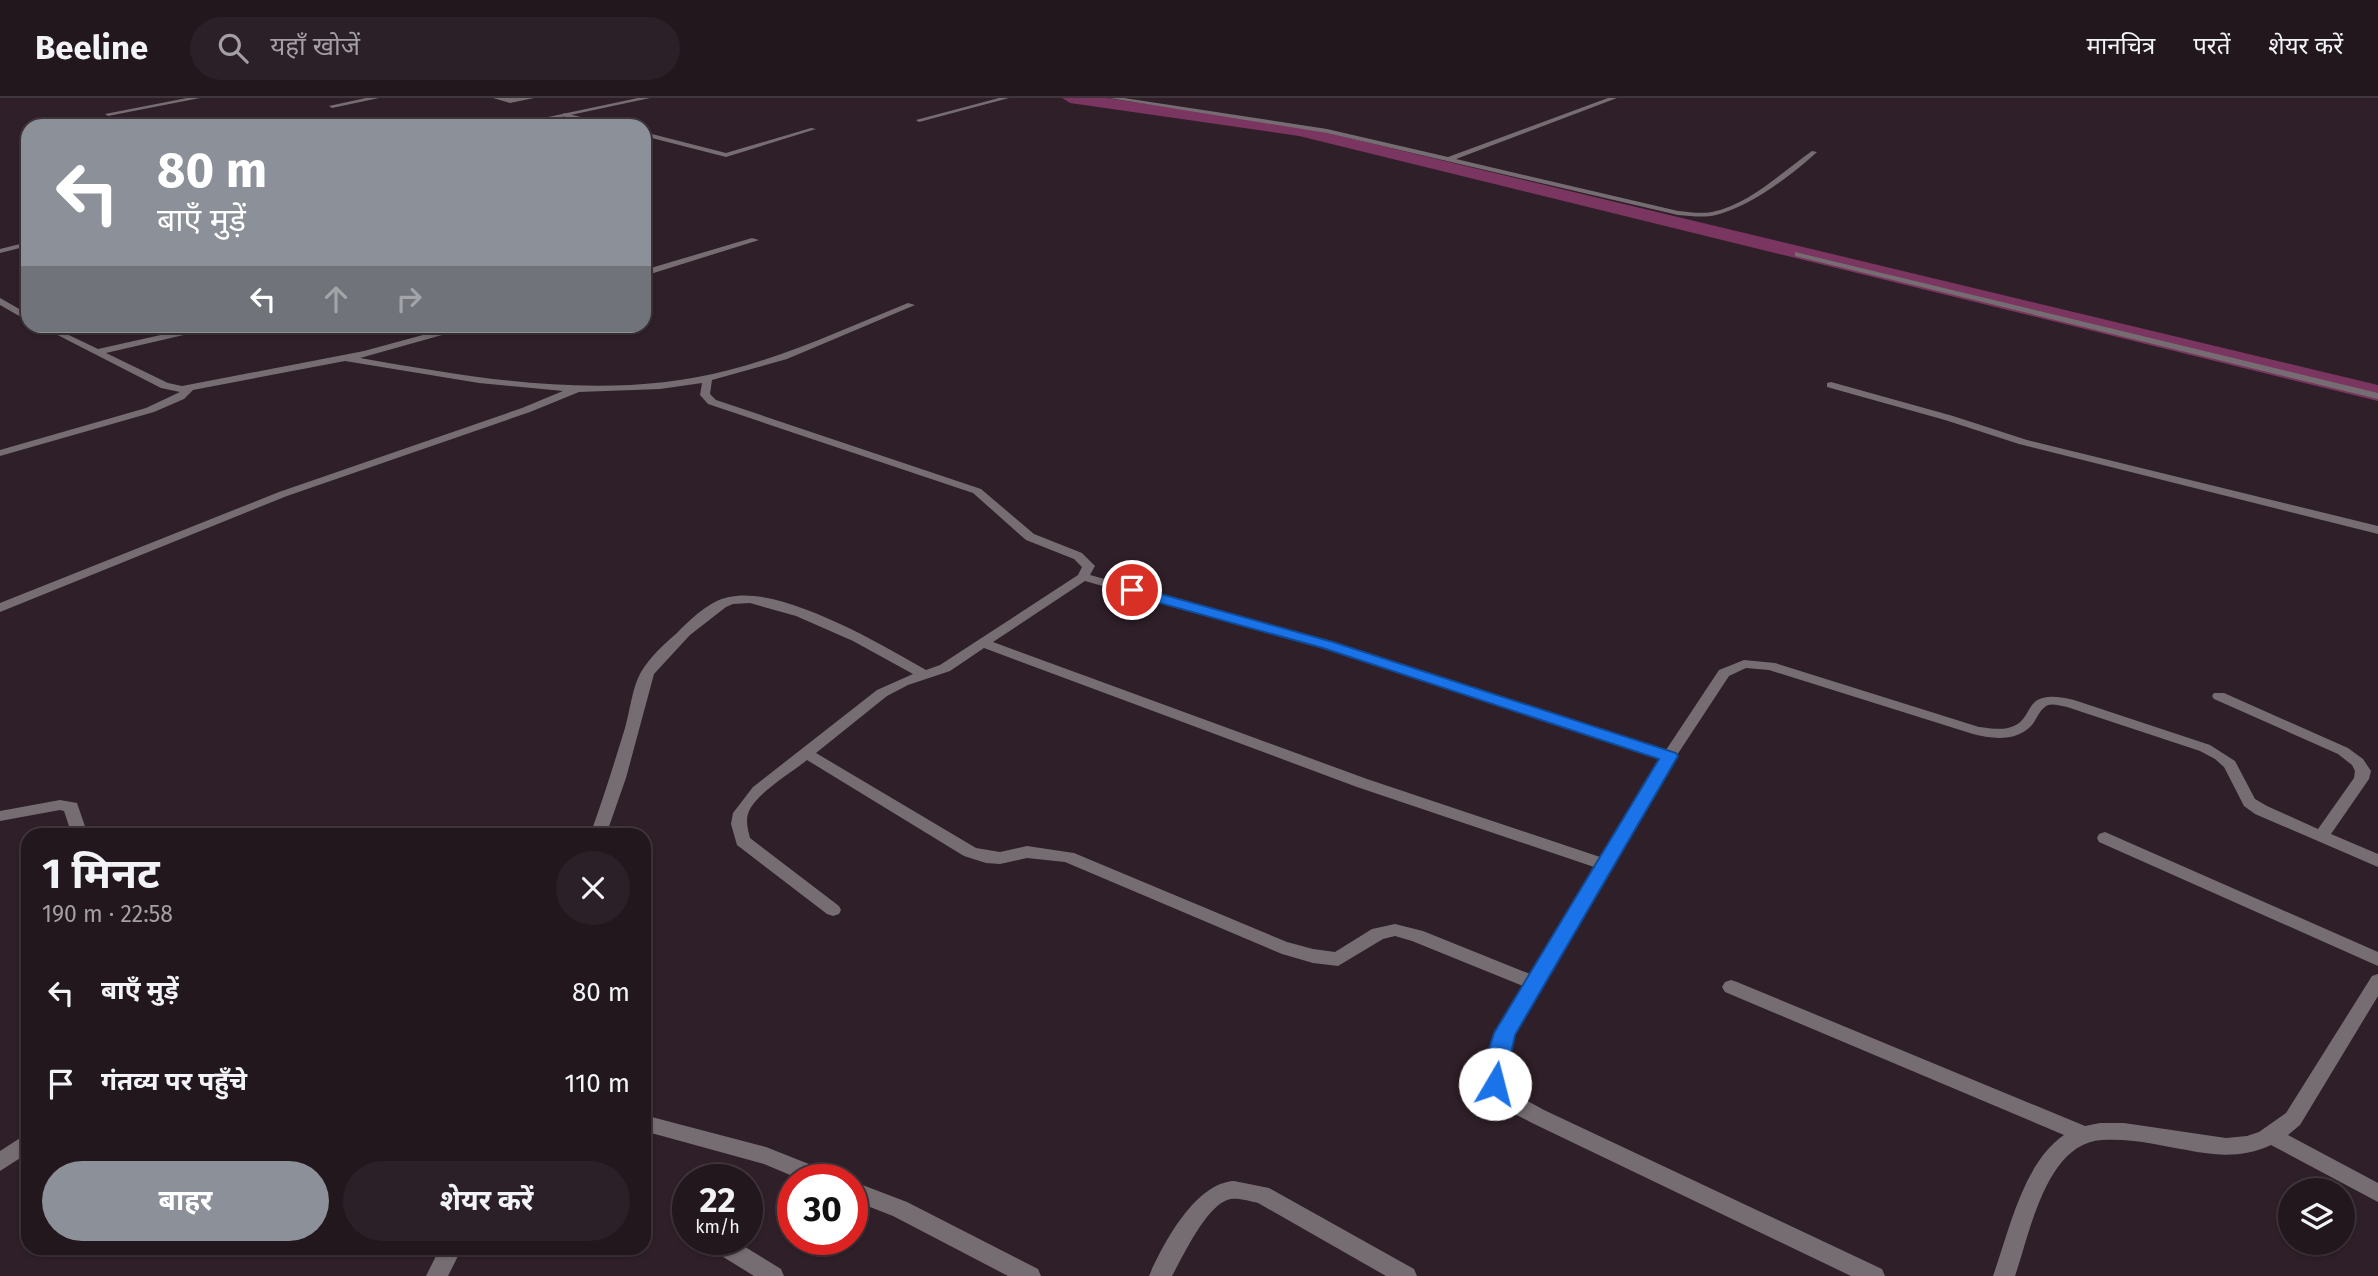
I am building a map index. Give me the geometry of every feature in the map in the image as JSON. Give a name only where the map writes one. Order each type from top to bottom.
[{"type":"street","points":[[108,114],[197,98]]},
{"type":"street","points":[[332,106],[376,98]]},
{"type":"street","points":[[496,98],[510,101],[531,98]]},
{"type":"street","points":[[544,119],[647,98]]},
{"type":"street","points":[[919,120],[1006,98]]},
{"type":"street","points":[[1112,98],[1296,125],[1678,213],[1699,215],[1716,213],[1734,206],[1814,152]]},
{"type":"street","points":[[1448,159],[1614,98]]},
{"type":"street","points":[[564,115],[581,119]]},
{"type":"street","points":[[651,136],[726,155],[813,129]]},
{"type":"street","points":[[651,271],[755,240]]},
{"type":"street","points":[[0,251],[21,246]]},
{"type":"street","points":[[1798,254],[2378,396]]},
{"type":"street","points":[[0,301],[21,314]]},
{"type":"street","points":[[345,358],[523,387],[575,390],[649,388],[707,379],[820,342],[911,305]]},
{"type":"street","points":[[59,333],[165,386],[189,389],[345,358],[438,333]]},
{"type":"street","points":[[99,352],[181,333]]},
{"type":"street","points":[[707,379],[705,395],[712,402],[977,491],[1030,537],[1078,556],[1089,566],[1083,577],[945,668],[882,693],[741,808],[737,823],[743,841],[833,910]]},
{"type":"street","points":[[1830,385],[2023,442],[2378,530]]},
{"type":"street","points":[[0,453],[150,410],[180,397],[189,389]]},
{"type":"street","points":[[0,608],[283,494],[526,410],[575,390]]},
{"type":"street","points":[[1083,577],[1328,645],[1670,756]]},
{"type":"street","points":[[600,828],[618,778],[647,674],[655,661],[716,606],[730,600],[763,601],[856,636],[925,675]]},
{"type":"street","points":[[983,643],[1362,782],[1604,864]]},
{"type":"street","points":[[1874,1276],[1508,1100],[1495,1084],[1496,1062],[1505,1033],[1604,864],[1724,673],[1744,664],[1770,666],[1978,731],[2001,734],[2018,732],[2026,725],[2040,703],[2051,700],[2069,703],[2220,756],[2230,764],[2249,802],[2281,821],[2378,861]]},
{"type":"street","points":[[2219,696],[2343,751],[2358,762],[2363,771],[2361,779],[2321,837]]},
{"type":"street","points":[[806,753],[970,852],[1000,858],[1027,852],[1068,858],[1282,947],[1313,957],[1338,959],[1378,934],[1395,930],[1417,936],[1534,983]]},
{"type":"street","points":[[0,816],[60,805],[71,807],[78,828]]},
{"type":"street","points":[[2105,838],[2378,959]]},
{"type":"street","points":[[1731,987],[2082,1134],[2117,1131],[2213,1145],[2245,1146],[2272,1136],[2293,1119],[2378,981]]},
{"type":"street","points":[[651,1125],[786,1164]]},
{"type":"street","points":[[2004,1276],[2039,1181],[2060,1149],[2082,1134]]},
{"type":"street","points":[[2272,1136],[2378,1193]]},
{"type":"street","points":[[0,1162],[21,1147]]},
{"type":"street","points":[[1160,1276],[1204,1206],[1220,1192],[1240,1189],[1262,1195],[1406,1276]]},
{"type":"street","points":[[868,1196],[900,1209],[1030,1276]]},
{"type":"street","points":[[437,1276],[448,1255]]},
{"type":"street","points":[[740,1255],[774,1276]]},
{"type":"waterway","points":[[1070,98],[1299,131],[2378,393]]},
{"type":"route","points":[[1132,590],[1328,645],[1670,756],[1651,783],[1505,1033],[1496,1062],[1495,1084]]}]
